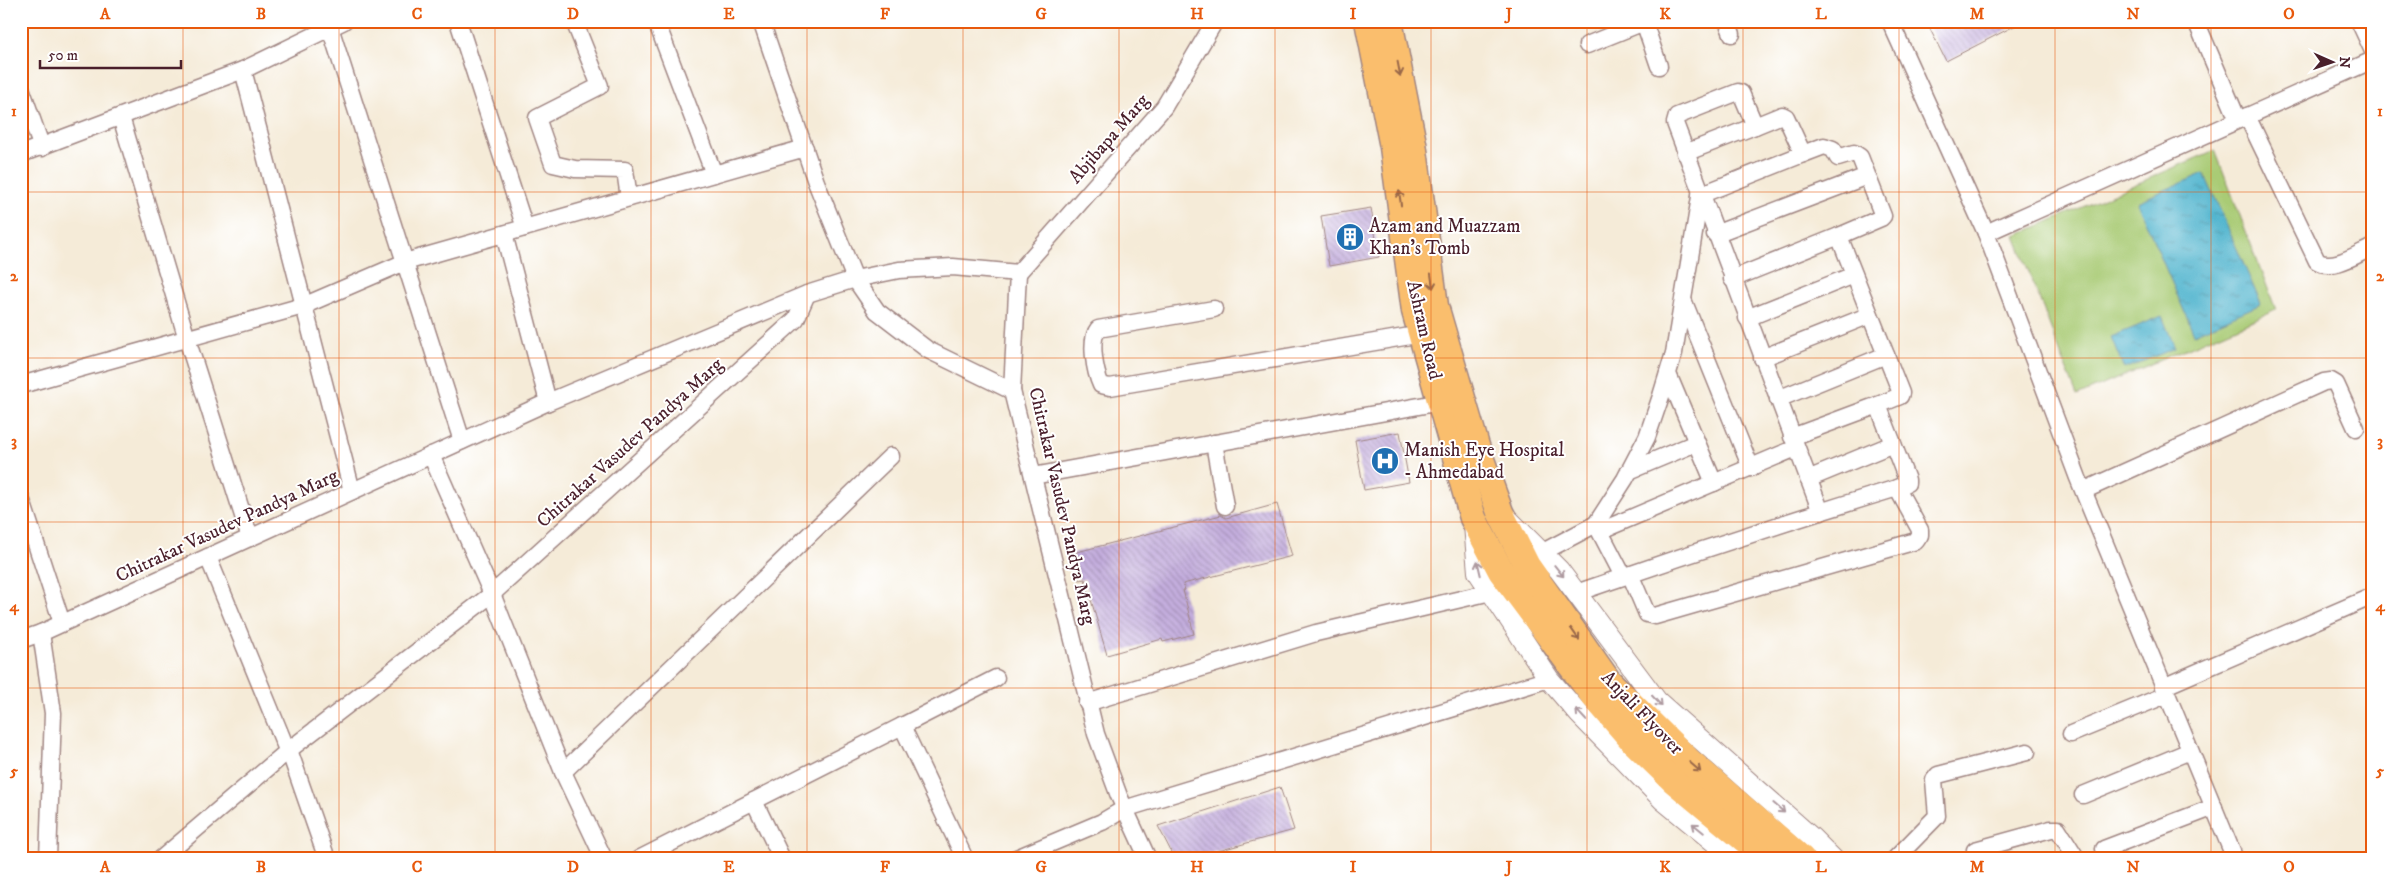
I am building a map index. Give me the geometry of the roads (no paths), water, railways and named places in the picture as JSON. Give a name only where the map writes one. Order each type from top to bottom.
[{"type":"main road","name":"Ashram Road","points":[[1368,21],[1393,147],[1415,311],[1473,518]]},
{"type":"main road","name":"Ashram Road","points":[[1389,21],[1413,143],[1436,306],[1476,446],[1500,512]]},
{"type":"main road","name":"Anjali Flyover","points":[[1500,512],[1535,559],[1608,681],[1688,760],[1802,859]]},
{"type":"main road","name":"Anjali Flyover","points":[[1473,518],[1496,582],[1592,696],[1632,740],[1674,780],[1768,859]]},
{"type":"street","points":[[458,21],[525,228]]},
{"type":"street","points":[[574,21],[600,86],[537,118],[553,164],[575,169],[625,170],[629,198]]},
{"type":"street","points":[[656,21],[714,174]]},
{"type":"street","name":"Abjibapa Marg","points":[[1018,273],[1164,107],[1215,21]]},
{"type":"street","points":[[2196,21],[2243,118],[2317,261],[2325,266],[2332,265],[2373,247]]},
{"type":"street","points":[[2359,21],[2373,51]]},
{"type":"street","points":[[763,22],[805,148],[855,279],[878,311],[928,350],[1012,391]]},
{"type":"street","points":[[1587,45],[1645,22],[1659,66]]},
{"type":"street","points":[[1891,22],[1986,233],[2078,478],[2085,490],[2165,691],[2235,859]]},
{"type":"street","points":[[21,154],[42,148],[243,70],[334,23],[405,262],[462,441]]},
{"type":"street","points":[[1986,233],[2373,60]]},
{"type":"street","points":[[243,70],[352,491]]},
{"type":"street","points":[[21,88],[42,148]]},
{"type":"street","points":[[1755,126],[1741,93],[1738,92],[1677,116],[1675,123],[1700,195],[1821,512]]},
{"type":"street","points":[[1685,153],[1784,115],[1803,154]]},
{"type":"street","points":[[122,117],[187,339],[250,538]]},
{"type":"street","points":[[1700,195],[1824,146],[1833,149],[1838,158],[1854,153],[1858,154],[1883,216],[1839,236],[1732,279]]},
{"type":"street","points":[[21,385],[303,306],[405,262],[805,148]]},
{"type":"street","points":[[1715,234],[1867,176]]},
{"type":"street","points":[[1598,527],[1647,437],[1668,374],[1674,354],[1684,302],[1700,195]]},
{"type":"street","points":[[504,234],[548,402]]},
{"type":"street","points":[[1833,859],[1812,838],[1657,702],[1576,593],[1535,559],[1598,527],[1750,468],[1794,443],[1900,396],[1901,393],[1839,236]]},
{"type":"street","name":"Chitrakar Vasudev Pandya Marg","points":[[21,640],[41,633],[548,402],[807,294],[855,279],[899,270],[953,267],[1018,273],[1012,391],[1096,734],[1124,808],[1148,859]]},
{"type":"street","points":[[1747,318],[1854,275]]},
{"type":"street","name":"Chitrakar Vasudev Pandya Marg","points":[[160,859],[289,750],[492,594],[796,319],[807,294]]},
{"type":"street","points":[[1684,302],[1750,468]]},
{"type":"street","points":[[1214,309],[1098,329],[1093,335],[1093,345],[1101,385],[1110,387],[1422,334]]},
{"type":"street","points":[[1762,358],[1870,315]]},
{"type":"street","points":[[1778,399],[1886,355]]},
{"type":"street","points":[[1668,374],[1714,483]]},
{"type":"street","points":[[2085,490],[2324,382],[2331,381],[2336,384],[2356,428]]},
{"type":"street","points":[[1033,476],[1441,402]]},
{"type":"street","points":[[1576,593],[1907,484],[1878,405]]},
{"type":"street","points":[[1214,443],[1225,506]]},
{"type":"street","points":[[1629,472],[1696,443]]},
{"type":"street","points":[[1808,480],[1893,444]]},
{"type":"street","points":[[431,455],[492,594],[562,772],[604,859]]},
{"type":"street","points":[[562,772],[891,456]]},
{"type":"street","points":[[1598,527],[1643,608],[1648,614],[1655,616],[1916,541],[1920,535],[1920,530],[1897,488]]},
{"type":"street","points":[[21,498],[62,623]]},
{"type":"street","points":[[208,557],[289,750],[326,859]]},
{"type":"street","points":[[1087,703],[1316,633],[1496,582],[1549,679],[1579,714],[1663,800],[1736,859]]},
{"type":"street","points":[[2071,734],[2373,596]]},
{"type":"street","points":[[41,633],[53,713],[48,859]]},
{"type":"street","points":[[639,859],[996,678]]},
{"type":"street","points":[[1014,859],[1102,822],[1124,808],[1549,679]]},
{"type":"street","points":[[902,726],[965,859]]},
{"type":"street","points":[[2083,795],[2190,751]]},
{"type":"street","points":[[1895,859],[1937,816],[1934,780],[1938,775],[2027,752]]},
{"type":"street","points":[[754,801],[782,859]]},
{"type":"street","points":[[2104,849],[2214,807]]},
{"type":"street","points":[[1975,850],[2051,829],[2058,829],[2077,859]]},
{"type":"water","points":[[2204,173],[2261,304],[2194,334],[2137,202]]},
{"type":"water","points":[[2162,316],[2175,348],[2124,369],[2111,337]]},
{"type":"place","name":"Azam and Muazzam Khan's Tomb","points":[[1350,237]]},
{"type":"place","name":"Manish Eye Hospital - Ahmedabad","points":[[1385,461]]}]
